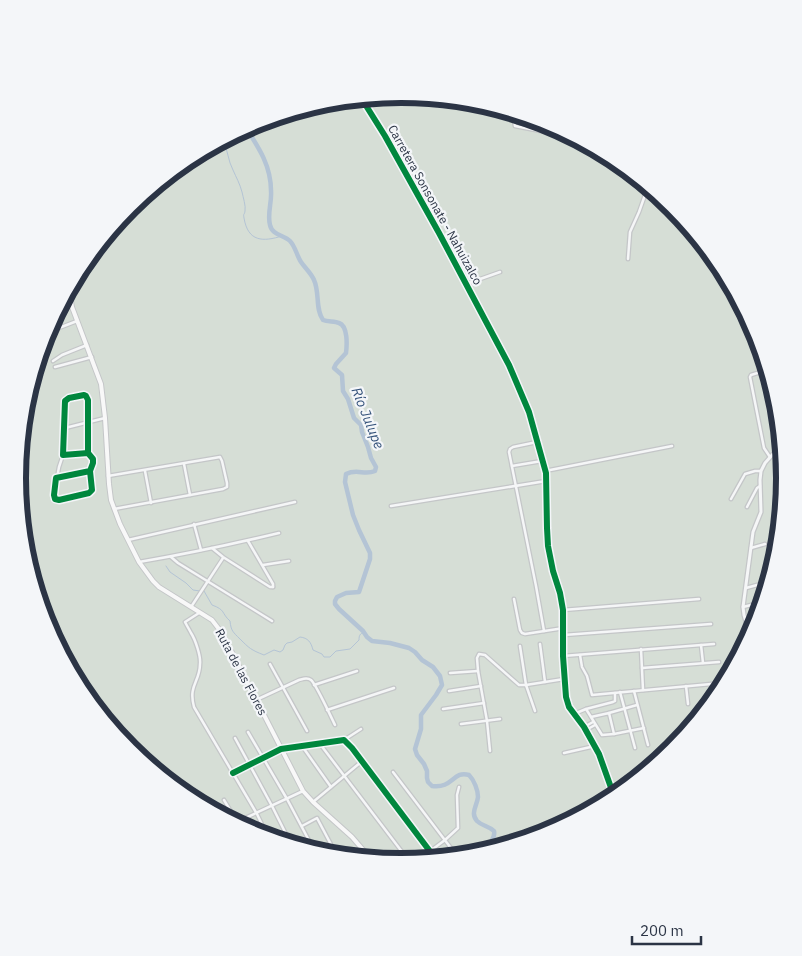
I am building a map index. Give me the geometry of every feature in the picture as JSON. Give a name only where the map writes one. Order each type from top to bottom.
[{"type":"main road","name":"Ruta de las Flores","points":[[71,301],[102,384],[108,476],[114,508],[139,562],[153,582],[159,587],[217,625],[303,792],[352,837],[364,851]]},
{"type":"street","name":"Carretera Sonsonate - Nahuizalco","points":[[366,105],[391,147],[466,284],[515,378],[532,418],[546,471],[548,546],[563,610],[564,679],[567,701],[595,746],[612,788]]},
{"type":"street","points":[[514,121],[515,126],[540,130]]},
{"type":"street","points":[[628,259],[630,232],[645,194]]},
{"type":"street","points":[[466,284],[500,272]]},
{"type":"street","points":[[58,328],[77,321]]},
{"type":"street","points":[[53,361],[62,355],[87,345]]},
{"type":"street","points":[[55,367],[92,357]]},
{"type":"street","points":[[760,371],[751,374],[750,377],[764,448],[770,457]]},
{"type":"street","points":[[84,395],[87,398],[88,453],[93,459],[90,470],[93,489],[91,492],[59,500],[54,498],[56,478],[63,455],[65,428],[65,401],[69,398],[84,395]]},
{"type":"street","points":[[65,428],[105,418]]},
{"type":"street","points":[[538,442],[510,449],[509,452],[544,631]]},
{"type":"street","points":[[546,471],[672,446]]},
{"type":"street","points":[[746,624],[743,607],[754,528],[761,512],[761,471],[765,463],[775,452]]},
{"type":"street","points":[[63,455],[88,453]]},
{"type":"street","points":[[108,476],[220,457],[227,484],[227,487],[223,489],[114,508]]},
{"type":"street","points":[[512,466],[543,461]]},
{"type":"street","points":[[184,464],[190,495]]},
{"type":"street","points":[[56,478],[90,470]]},
{"type":"street","points":[[145,471],[151,503]]},
{"type":"street","points":[[731,499],[746,474],[761,471]]},
{"type":"street","points":[[391,506],[546,480]]},
{"type":"street","points":[[747,507],[760,486]]},
{"type":"street","points":[[128,540],[295,502]]},
{"type":"street","points":[[194,524],[202,550]]},
{"type":"street","points":[[139,562],[248,541],[279,533]]},
{"type":"street","points":[[212,548],[270,587],[274,587],[248,541]]},
{"type":"street","points":[[751,548],[765,544]]},
{"type":"street","points":[[171,556],[178,563],[272,621]]},
{"type":"street","points":[[191,607],[223,557]]},
{"type":"street","points":[[263,565],[289,561]]},
{"type":"street","points":[[746,588],[760,584]]},
{"type":"street","points":[[514,599],[522,633],[564,628]]},
{"type":"street","points":[[563,610],[699,599]]},
{"type":"street","points":[[743,607],[753,605]]},
{"type":"street","points":[[199,612],[185,622],[194,638],[200,663],[192,699],[198,714],[263,826]]},
{"type":"street","points":[[564,637],[711,624]]},
{"type":"street","points":[[540,644],[546,682]]},
{"type":"street","points":[[563,656],[714,644]]},
{"type":"street","points":[[701,645],[703,663]]},
{"type":"street","points":[[520,646],[526,685],[535,711]]},
{"type":"street","points":[[641,649],[643,690]]},
{"type":"street","points":[[490,751],[478,671],[478,656],[482,654],[519,684],[526,685],[564,679]]},
{"type":"street","points":[[580,655],[582,667],[592,695],[714,684]]},
{"type":"street","points":[[642,668],[719,662]]},
{"type":"street","points":[[270,664],[307,731]]},
{"type":"street","points":[[314,685],[357,671]]},
{"type":"street","points":[[450,673],[478,671]]},
{"type":"street","points":[[256,700],[306,678],[312,681],[335,725]]},
{"type":"street","points":[[450,691],[481,686]]},
{"type":"street","points":[[686,686],[688,704]]},
{"type":"street","points":[[327,710],[394,688]]},
{"type":"street","points":[[634,691],[648,745]]},
{"type":"street","points":[[620,692],[635,748]]},
{"type":"street","points":[[574,714],[615,701],[615,693]]},
{"type":"street","points":[[443,709],[484,703]]},
{"type":"street","points":[[591,717],[637,705]]},
{"type":"street","points":[[586,709],[602,735],[644,728]]},
{"type":"street","points":[[609,712],[614,734]]},
{"type":"street","points":[[461,724],[500,719]]},
{"type":"street","points":[[585,729],[594,723]]},
{"type":"street","points":[[233,774],[281,749],[344,740],[361,729]]},
{"type":"street","points":[[248,732],[310,841]]},
{"type":"street","points":[[235,738],[286,835]]},
{"type":"street","points":[[344,740],[349,744],[429,851],[458,828],[457,795],[459,787]]},
{"type":"street","points":[[320,744],[403,853]]},
{"type":"street","points":[[302,746],[332,787]]},
{"type":"street","points":[[564,753],[595,746]]},
{"type":"street","points":[[312,802],[361,762]]},
{"type":"street","points":[[393,772],[452,850]]},
{"type":"street","points":[[245,818],[303,792]]},
{"type":"street","points":[[224,800],[231,812]]},
{"type":"street","points":[[302,826],[317,818],[332,847]]},
{"type":"shaded area","points":[[401,103],[450,106],[474,110],[521,123],[588,153],[609,166],[648,196],[683,231],[698,250],[713,270],[737,312],[756,358],[763,381],[773,429],[775,453],[776,478],[773,527],[769,551],[756,598],[726,665],[713,686],[683,725],[648,760],[629,775],[609,790],[567,814],[521,833],[498,840],[450,850],[426,852],[401,853],[352,850],[328,846],[281,833],[214,803],[193,790],[154,760],[119,725],[104,706],[89,686],[65,644],[46,598],[39,575],[29,527],[26,478],[29,429],[33,405],[46,358],[76,291],[89,270],[119,231],[154,196],[173,181],[193,166],[235,142],[281,123],[304,116],[352,106],[376,104]]},
{"type":"waterway","name":"Río Julupe","points":[[251,135],[260,150],[269,173],[271,195],[269,221],[271,228],[290,241],[301,262],[313,277],[317,290],[319,311],[323,320],[337,322],[344,328],[347,345],[346,353],[334,368],[342,375],[343,391],[348,399],[354,418],[361,425],[371,458],[376,467],[375,471],[368,473],[350,472],[346,474],[345,482],[353,515],[370,553],[370,559],[359,592],[346,593],[337,597],[335,604],[372,641],[409,648],[433,667],[440,676],[442,685],[421,715],[421,729],[415,749],[427,771],[428,782],[432,786],[449,783],[459,775],[464,774],[471,777],[478,794],[474,815],[479,823],[494,831],[491,842]]},
{"type":"waterway","points":[[226,147],[231,167],[242,192],[245,207],[244,218],[249,232],[253,236],[263,239],[282,236]]},
{"type":"waterway","points":[[166,566],[170,572],[193,590],[200,591]]},
{"type":"waterway","points":[[204,591],[212,605],[221,610],[230,621],[236,635],[250,648],[264,655],[274,650],[280,652],[287,643],[300,637],[309,641],[313,650],[324,657],[330,657],[336,651],[350,649],[364,632]]},
{"type":"cycle path","points":[[366,105],[439,233],[509,365],[529,412],[546,473],[548,546],[563,610],[563,656],[566,697],[569,707],[584,727],[599,754],[611,788]]},
{"type":"cycle path","points":[[88,453],[63,455],[65,401],[69,398],[84,395],[88,400],[88,453],[93,459],[90,471],[92,490],[89,493],[59,500],[55,499],[56,478],[90,471]]},
{"type":"cycle path","points":[[233,773],[281,749],[344,740],[430,852]]}]
